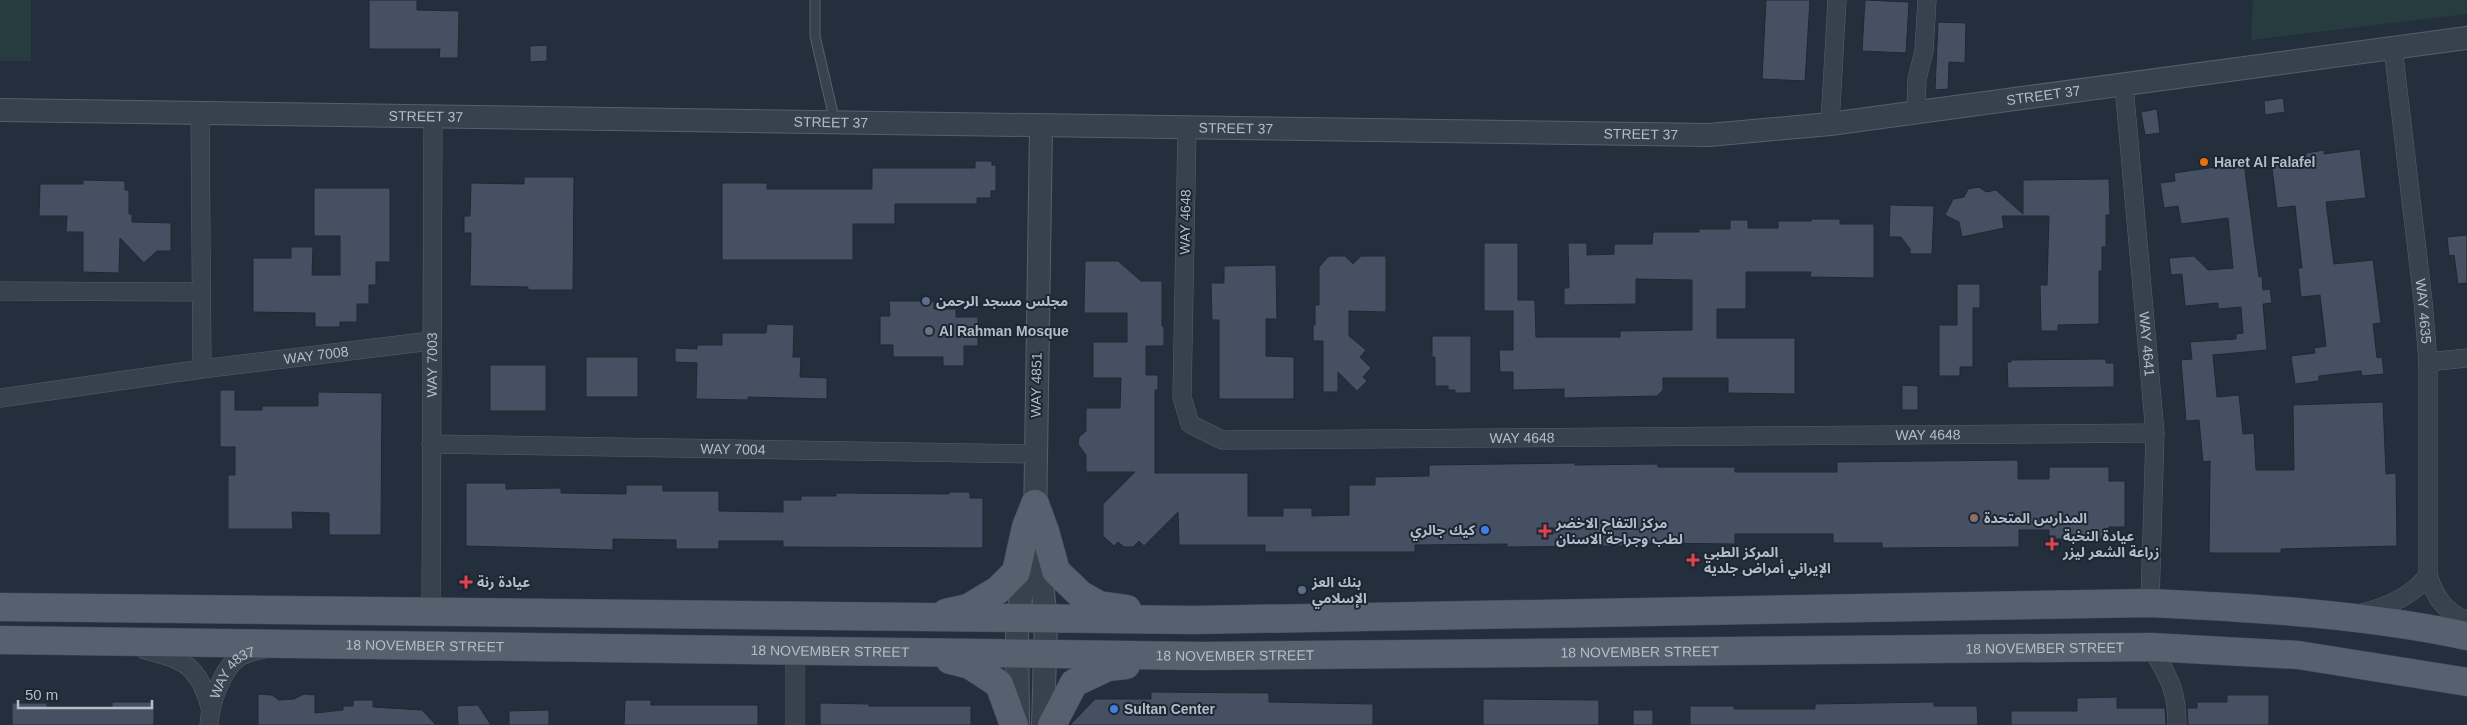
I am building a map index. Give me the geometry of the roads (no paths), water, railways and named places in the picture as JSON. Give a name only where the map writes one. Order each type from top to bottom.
[{"type":"main road","points":[[921,619],[968,608],[998,590],[1016,572],[1026,527],[1035,514],[1045,531],[1056,571],[1072,589],[1099,605],[1194,620]]},
{"type":"main road","points":[[0,607],[921,619],[1194,620],[2150,603],[2244,608],[2346,617],[2423,626],[2467,636]]},
{"type":"main road","name":"18 NOVEMBER STREET","points":[[0,640],[1202,656],[2151,646],[2298,655],[2467,682]]},
{"type":"main road","points":[[878,652],[953,660],[970,665],[999,684],[1016,725]]},
{"type":"main road","points":[[1052,725],[1074,683],[1090,674],[1108,667],[1202,656]]},
{"type":"street","points":[[1830,124],[1837,0]]},
{"type":"street","points":[[1916,112],[1917,79],[1924,51],[1927,0]]},
{"type":"street","name":"STREET 37","points":[[0,110],[1041,127],[1709,135],[1830,124],[2124,86],[2467,38]]},
{"type":"street","name":"WAY 4635","points":[[2393,48],[2423,301],[2428,362],[2428,575]]},
{"type":"street","name":"WAY 4641","points":[[2124,86],[2155,433],[2150,603]]},
{"type":"street","points":[[200,114],[202,369]]},
{"type":"street","name":"WAY 7003","points":[[431,613],[433,118]]},
{"type":"street","name":"WAY 4851","points":[[1041,127],[1035,514],[1046,619],[1042,725]]},
{"type":"street","name":"WAY 4648","points":[[1187,129],[1182,397],[1190,424],[1222,440],[2155,433]]},
{"type":"street","points":[[0,291],[200,292]]},
{"type":"street","name":"WAY 7008","points":[[0,398],[202,369],[431,341]]},
{"type":"street","points":[[2428,362],[2467,358]]},
{"type":"street","name":"WAY 7004","points":[[431,444],[1035,454]]},
{"type":"street","name":"WAY 4851","points":[[1016,725],[1017,620],[1035,514]]},
{"type":"street","points":[[2346,617],[2388,604],[2412,591],[2428,575],[2434,592],[2442,605],[2467,621]]},
{"type":"street","points":[[117,643],[163,654],[191,666],[205,688],[210,707]]},
{"type":"street","name":"WAY 4837","points":[[209,725],[210,707],[224,677],[238,658],[280,643]]},
{"type":"street","points":[[2151,646],[2170,677],[2177,706],[2178,725]]},
{"type":"street","points":[[795,652],[795,725]]},
{"type":"lane","points":[[815,0],[815,36],[835,123]]},
{"type":"place","name":"Haret Al Falafel","points":[[2204,162]]},
{"type":"place","name":"مجلس مسجد الرحمن","points":[[926,301]]},
{"type":"place","name":"Al Rahman Mosque","points":[[929,331]]},
{"type":"place","name":"المدارس المتحدة","points":[[1974,518]]},
{"type":"place","name":"كيك جالري","points":[[1485,530]]},
{"type":"place","name":"مركز التفاح الاخضر لطب وجراحة الاسنان","points":[[1545,531]]},
{"type":"place","name":"عيادة النخبة زراعة الشعر ليزر","points":[[2052,544]]},
{"type":"place","name":"المركز الطبي الإيراني أمراض جلدية","points":[[1693,560]]},
{"type":"place","name":"عيادة رنة","points":[[466,582]]},
{"type":"place","name":"بنك العز الإسلامي","points":[[1302,590]]},
{"type":"place","name":"Sultan Center","points":[[1114,709]]}]
